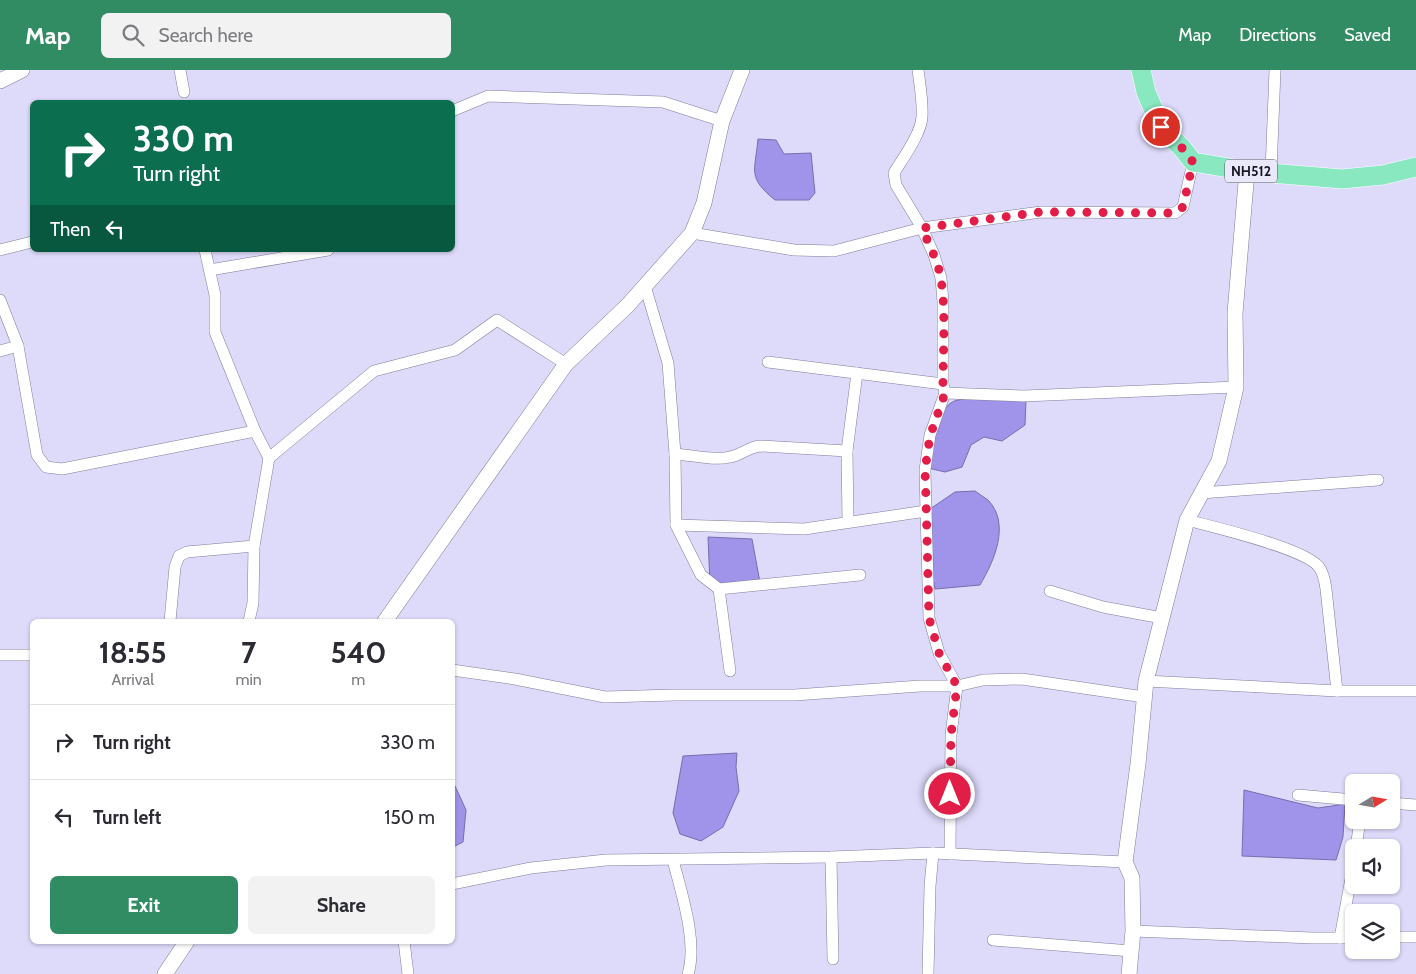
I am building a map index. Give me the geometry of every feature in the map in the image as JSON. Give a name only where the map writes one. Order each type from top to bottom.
[{"type":"main road","points":[[1141,70],[1146,92],[1161,127],[1193,162]]},
{"type":"main road","name":"NH512","points":[[1193,162],[1247,171],[1342,178],[1383,175],[1416,167]]},
{"type":"street","points":[[0,81],[22,70]]},
{"type":"street","points":[[180,70],[184,92]]},
{"type":"street","points":[[386,619],[566,364],[645,286],[692,233],[704,203],[722,121],[742,70]]},
{"type":"street","points":[[918,70],[922,103],[920,127],[894,173],[894,179],[922,228],[934,255],[941,278],[943,302],[944,389],[930,436],[925,470],[929,618],[939,653],[957,686],[951,735],[950,854]]},
{"type":"street","points":[[1271,172],[1275,70]]},
{"type":"street","points":[[455,110],[488,96],[663,102],[722,121]]},
{"type":"street","points":[[692,233],[794,250],[834,251],[922,228],[1041,212],[1175,213],[1183,207],[1193,162]]},
{"type":"street","points":[[1129,974],[1133,931],[1132,878],[1125,862],[1138,764],[1146,681],[1187,520],[1219,461],[1236,387],[1235,312],[1247,171]]},
{"type":"street","points":[[0,250],[30,242]]},
{"type":"street","points":[[206,252],[215,295],[215,332],[255,431],[269,458],[254,546],[254,594],[249,619]]},
{"type":"street","points":[[210,270],[316,252]]},
{"type":"street","points":[[645,286],[668,363],[675,454],[676,525],[701,575],[719,589],[860,575]]},
{"type":"street","points":[[0,300],[18,346],[37,455],[46,467],[62,469],[101,463],[255,431]]},
{"type":"street","points":[[269,458],[374,371],[455,350],[497,320],[566,364]]},
{"type":"street","points":[[0,351],[18,346]]},
{"type":"street","points":[[768,362],[857,373],[944,389],[1024,396],[1236,387]]},
{"type":"street","points":[[848,522],[848,451],[857,373]]},
{"type":"street","points":[[675,454],[724,458],[760,446],[848,451]]},
{"type":"street","points":[[1202,493],[1378,480]]},
{"type":"street","points":[[676,525],[804,529],[926,511]]},
{"type":"street","points":[[1187,520],[1270,543],[1312,561],[1319,567],[1324,577],[1326,589],[1337,691]]},
{"type":"street","points":[[170,619],[175,568],[179,556],[187,552],[254,546]]},
{"type":"street","points":[[719,589],[730,671]]},
{"type":"street","points":[[1050,591],[1103,607],[1162,618]]},
{"type":"street","points":[[0,655],[30,655]]},
{"type":"street","points":[[455,670],[515,678],[605,697],[795,695],[920,686],[957,686],[983,680],[1022,679],[1144,697]]},
{"type":"street","points":[[1146,681],[1337,691],[1416,691]]},
{"type":"street","points":[[1298,795],[1345,799]]},
{"type":"street","points":[[1400,804],[1416,805]]},
{"type":"street","points":[[455,883],[531,868],[606,860],[831,857],[933,853],[1125,862]]},
{"type":"street","points":[[928,974],[930,886],[933,853]]},
{"type":"street","points":[[831,857],[832,959]]},
{"type":"street","points":[[673,860],[689,928],[690,952],[688,974]]},
{"type":"street","points":[[1340,938],[1348,894]]},
{"type":"street","points":[[1133,931],[1345,938]]},
{"type":"street","points":[[1400,937],[1416,937]]},
{"type":"street","points":[[992,940],[1131,951]]},
{"type":"street","points":[[165,974],[185,944]]},
{"type":"street","points":[[404,944],[408,974]]},
{"type":"shaded area","points":[[758,139],[776,140],[784,154],[811,153],[815,193],[809,200],[775,200],[760,185],[755,173]]},
{"type":"shaded area","points":[[971,399],[1026,400],[1025,425],[1002,441],[984,437],[971,445],[962,467],[945,472],[928,468],[939,418],[950,403]]},
{"type":"shaded area","points":[[975,491],[988,500],[995,510],[999,531],[995,554],[980,585],[935,589],[931,567],[927,511],[955,492]]},
{"type":"shaded area","points":[[708,537],[752,539],[761,588],[710,585]]},
{"type":"shaded area","points":[[737,753],[736,767],[739,791],[723,827],[701,841],[680,834],[673,813],[683,756]]},
{"type":"shaded area","points":[[455,786],[466,810],[463,842],[455,846]]},
{"type":"shaded area","points":[[1244,790],[1318,808],[1345,804],[1343,837],[1336,860],[1242,856]]},
{"type":"route","points":[[950,794],[951,735],[957,686],[939,653],[929,618],[925,470],[930,436],[945,393],[943,384],[943,302],[941,278],[934,255],[922,228],[1041,212],[1144,212],[1170,214],[1180,211],[1186,198],[1193,162],[1161,127]]}]
